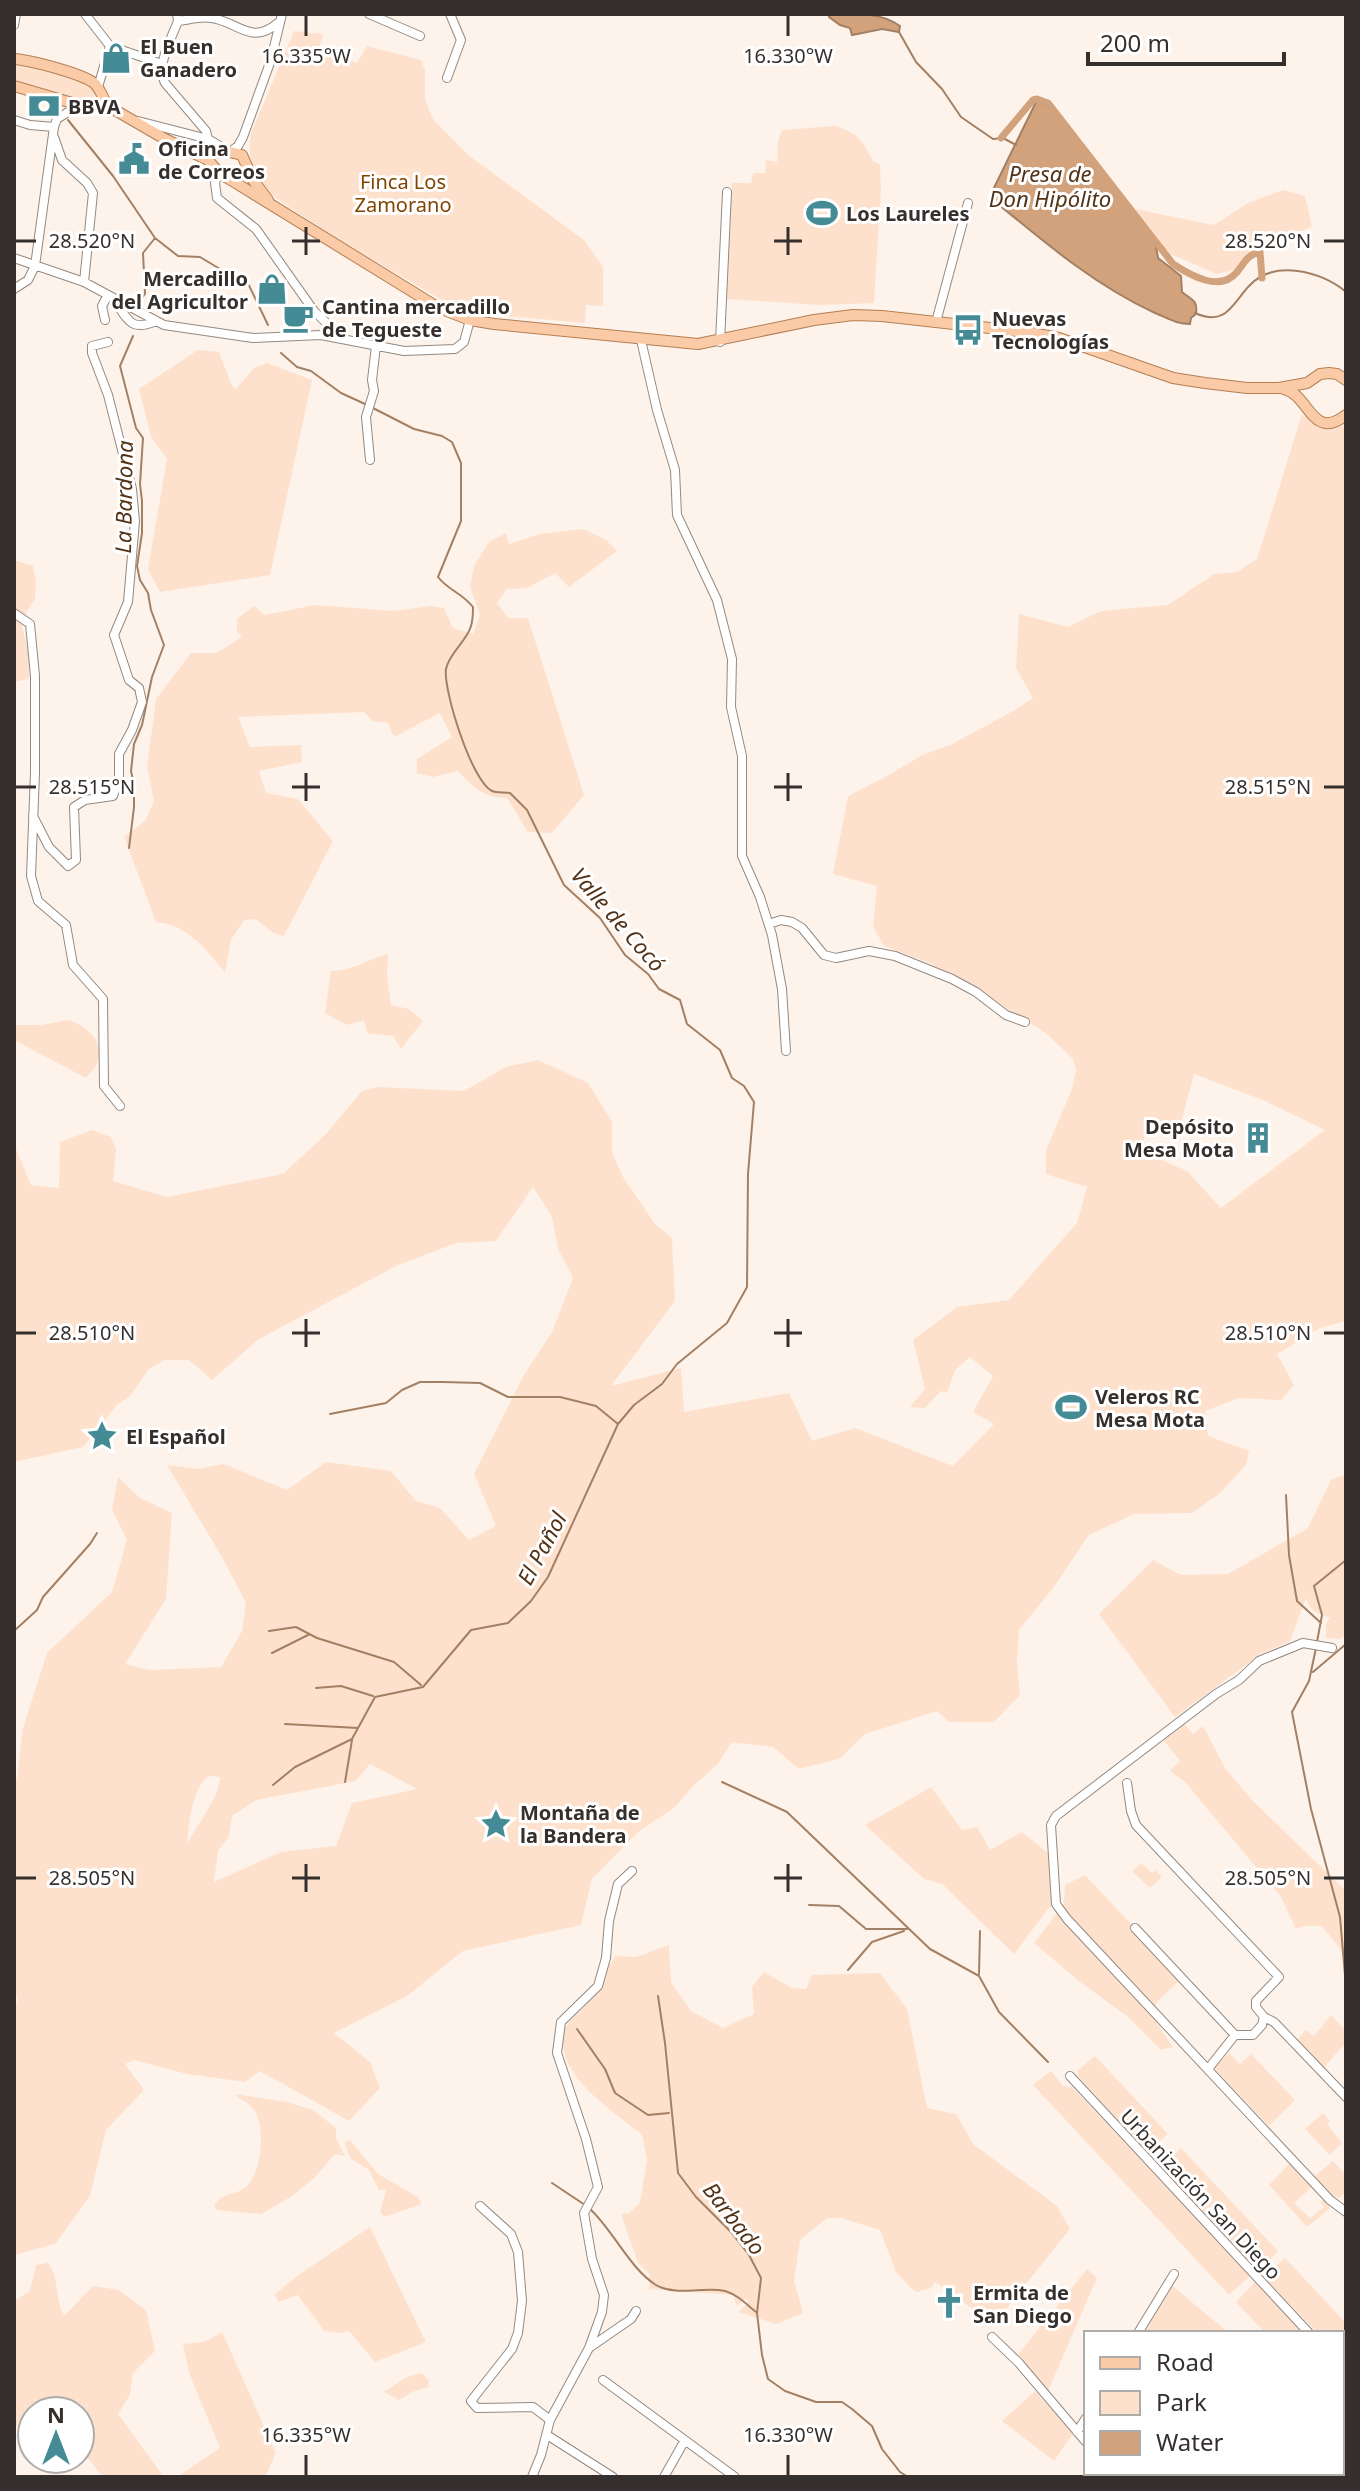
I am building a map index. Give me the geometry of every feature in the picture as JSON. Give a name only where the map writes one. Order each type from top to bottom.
[{"type":"main road","points":[[14,59],[91,81],[98,87],[108,106]]},
{"type":"main road","points":[[14,86],[84,105],[108,106],[208,160],[225,179],[238,179],[246,165]]},
{"type":"main road","points":[[84,105],[96,99],[98,87]]},
{"type":"main road","points":[[194,152],[237,152],[265,197],[282,211]]},
{"type":"main road","points":[[218,170],[218,163],[227,152]]},
{"type":"main road","points":[[231,180],[439,308],[470,320],[698,344],[853,315],[1059,338],[1173,378],[1247,388],[1279,388],[1307,383],[1320,374],[1329,373],[1346,380]]},
{"type":"main road","points":[[1304,405],[1307,383]]},
{"type":"main road","points":[[1279,388],[1298,395],[1313,418],[1334,422],[1345,416]]},
{"type":"street","points":[[14,25],[16,14]]},
{"type":"street","points":[[85,14],[110,46],[162,64]]},
{"type":"street","points":[[369,14],[420,36]]},
{"type":"street","points":[[447,78],[461,40],[450,14]]},
{"type":"street","points":[[208,139],[206,131],[164,82],[162,64],[178,18],[212,18],[257,33],[271,29],[281,18]]},
{"type":"street","points":[[134,119],[208,139],[227,152],[238,146],[271,60],[281,18]]},
{"type":"street","points":[[98,87],[110,46]]},
{"type":"street","points":[[49,96],[62,160],[87,183],[93,193],[84,282]]},
{"type":"street","points":[[14,120],[30,125],[57,125],[84,105]]},
{"type":"street","points":[[14,289],[28,280],[35,266],[57,125]]},
{"type":"street","points":[[243,137],[246,165]]},
{"type":"street","points":[[218,170],[215,183],[217,198],[256,229],[314,311],[342,338]]},
{"type":"street","points":[[720,342],[727,192]]},
{"type":"street","points":[[936,322],[968,203]]},
{"type":"street","points":[[14,258],[84,282],[110,296],[129,322],[137,326],[156,321],[164,325],[253,338],[321,335],[404,351],[455,349],[464,342],[470,320]]},
{"type":"street","points":[[105,320],[102,306],[110,296]]},
{"type":"street","points":[[641,340],[675,470],[677,515],[717,600],[732,659],[731,707],[742,756],[742,856],[769,924],[782,989],[786,1051]]},
{"type":"street","points":[[33,816],[49,847],[68,866],[76,860],[74,807],[85,800],[113,796],[119,779],[119,754],[142,702],[139,688],[129,680],[114,635],[128,602],[135,521],[132,489],[108,395],[92,353],[92,346],[108,342]]},
{"type":"street","points":[[370,460],[366,417],[374,391],[372,380],[376,346]]},
{"type":"street","points":[[14,613],[30,624],[33,650],[35,717],[31,876],[38,901],[66,925],[73,965],[103,999],[104,1086],[120,1106]]},
{"type":"street","points":[[769,924],[781,920],[792,922],[802,928],[824,955],[836,958],[869,951],[895,956],[952,979],[976,992],[1006,1015],[1025,1022]]},
{"type":"street","points":[[1332,1648],[1303,1643],[1259,1661],[1239,1680],[1106,1776],[1056,1816],[1051,1825],[1056,1904],[1067,1919],[1330,2200],[1344,2205]]},
{"type":"street","points":[[1127,1783],[1131,1811],[1141,1832],[1279,1977],[1256,2001],[1256,2007],[1346,2097]]},
{"type":"street","points":[[532,2477],[550,2420],[589,2348],[602,2312],[604,2295],[592,2259],[584,2213],[598,2187],[586,2139],[557,2053],[561,2022],[598,1986],[606,1958],[609,1921],[618,1884],[632,1871]]},
{"type":"street","points":[[1135,1928],[1235,2035],[1253,2035],[1262,2025],[1264,2017]]},
{"type":"street","points":[[1208,2069],[1235,2035]]},
{"type":"street","name":"Urbanización San Diego","points":[[1070,2076],[1307,2331]]},
{"type":"street","points":[[480,2206],[511,2234],[518,2252],[522,2301],[518,2333],[512,2349],[471,2401],[477,2408],[533,2407],[550,2420]]},
{"type":"street","points":[[1139,2331],[1174,2274]]},
{"type":"street","points":[[589,2348],[631,2319],[636,2311]]},
{"type":"street","points":[[992,2337],[1019,2363],[1084,2440]]},
{"type":"street","points":[[603,2380],[735,2477]]},
{"type":"street","points":[[1077,2432],[1084,2421]]},
{"type":"street","points":[[547,2435],[613,2477]]},
{"type":"street","points":[[664,2477],[685,2440]]},
{"type":"green space","name":"Finca Los Zamorano","points":[[294,31],[323,34],[319,49],[357,63],[367,46],[421,60],[425,70],[425,100],[433,119],[468,155],[584,240],[603,267],[603,306],[586,305],[585,323],[504,316],[445,302],[331,237],[273,196],[254,171],[250,154],[251,133]]},
{"type":"green space","points":[[14,62],[89,83],[95,95],[84,104],[14,83]]},
{"type":"green space","points":[[835,126],[858,138],[873,161],[880,164],[874,303],[819,305],[725,299],[732,183],[751,183],[753,173],[765,173],[766,160],[777,162],[782,130]]},
{"type":"green space","points":[[1283,190],[1305,196],[1312,226],[1291,237],[1257,245],[1237,269],[1217,274],[1163,251],[1135,209],[1214,225],[1248,203]]},
{"type":"green space","points":[[198,350],[219,352],[236,389],[254,368],[267,363],[312,380],[270,575],[160,592],[148,569],[167,459],[151,437],[139,389]]},
{"type":"green space","points":[[1302,414],[1319,428],[1346,426],[1346,1321],[1320,1328],[1277,1354],[1294,1385],[1281,1400],[1239,1398],[1205,1411],[1208,1436],[1249,1451],[1246,1465],[1219,1494],[1192,1513],[1134,1514],[1089,1535],[1053,1588],[1019,1630],[1017,1662],[1020,1695],[994,1722],[949,1722],[937,1711],[865,1734],[839,1759],[799,1769],[773,1747],[732,1742],[718,1764],[674,1808],[638,1832],[592,1879],[581,1925],[463,1951],[407,1996],[334,2033],[370,2062],[380,2088],[349,2121],[260,2071],[245,2082],[187,2074],[134,2060],[125,2064],[144,2090],[106,2130],[90,2196],[55,2244],[14,2255],[14,2007],[18,2001],[14,1986],[14,1779],[17,1778],[23,1728],[47,1653],[112,1592],[127,1540],[112,1510],[118,1477],[140,1498],[172,1513],[166,1599],[125,1664],[149,1670],[221,1667],[242,1631],[246,1603],[167,1465],[197,1469],[224,1464],[287,1490],[326,1462],[391,1471],[416,1501],[440,1508],[469,1540],[496,1526],[474,1474],[524,1375],[552,1332],[573,1278],[558,1249],[552,1217],[533,1187],[496,1241],[456,1243],[396,1266],[259,1339],[212,1380],[189,1360],[164,1360],[149,1369],[130,1396],[117,1405],[83,1447],[14,1462],[14,1144],[31,1185],[59,1188],[60,1142],[92,1130],[111,1137],[116,1149],[113,1181],[167,1197],[283,1174],[325,1135],[362,1091],[377,1087],[464,1091],[506,1067],[538,1060],[588,1083],[612,1122],[612,1152],[623,1177],[655,1224],[672,1238],[675,1301],[611,1386],[681,1368],[684,1412],[789,1393],[812,1441],[855,1428],[953,1466],[994,1424],[973,1412],[993,1376],[970,1357],[955,1370],[947,1393],[941,1391],[925,1408],[910,1407],[925,1389],[913,1340],[957,1307],[1009,1300],[1077,1223],[1087,1187],[1046,1174],[1046,1150],[1072,1089],[1076,1070],[1073,1059],[1047,1034],[970,985],[934,972],[932,964],[884,946],[873,926],[877,886],[833,874],[848,796],[922,755],[950,745],[1033,698],[1016,668],[1019,614],[1068,627],[1101,611],[1168,605],[1214,574],[1237,572],[1257,559]],"holes":[[[1194,1074],[1265,1101],[1325,1130],[1221,1208],[1187,1171],[1141,1151],[1146,1132],[1178,1134]],[[370,1764],[417,1789],[352,1803],[336,1846],[281,1852],[214,1882],[218,1851],[229,1836],[232,1816],[256,1800],[356,1781]],[[208,1776],[220,1777],[212,1803],[187,1845],[192,1808],[202,1782]]]},
{"type":"green space","points":[[583,529],[606,540],[617,551],[569,587],[555,573],[527,588],[507,589],[497,603],[508,618],[528,618],[584,795],[552,833],[528,832],[507,798],[491,796],[479,790],[458,771],[433,777],[417,773],[417,759],[452,737],[440,713],[394,737],[387,722],[374,722],[364,712],[238,717],[250,747],[301,745],[302,762],[259,771],[266,793],[298,799],[333,841],[284,936],[273,933],[256,919],[244,920],[231,940],[225,972],[186,933],[177,927],[156,922],[124,837],[145,821],[154,801],[147,767],[156,699],[191,653],[216,653],[242,637],[237,632],[237,619],[254,606],[265,615],[315,605],[392,611],[432,606],[444,608],[453,628],[473,634],[480,615],[470,587],[474,566],[489,542],[506,533],[509,544],[540,534]]},
{"type":"green space","points":[[14,560],[33,566],[36,581],[35,599],[22,627],[30,656],[29,679],[14,682]]},
{"type":"green space","points":[[388,954],[391,1005],[409,1009],[423,1021],[401,1049],[393,1036],[367,1033],[364,1020],[347,1025],[325,1013],[331,971]]},
{"type":"green space","points":[[69,1020],[82,1026],[96,1040],[99,1053],[97,1063],[86,1078],[14,1040],[14,1025],[41,1025]]},
{"type":"green space","points":[[1346,1474],[1346,1634],[1340,1639],[1326,1638],[1326,1623],[1330,1618],[1312,1609],[1306,1598],[1290,1641],[1261,1654],[1175,1717],[1099,1614],[1153,1560],[1181,1575],[1228,1574],[1308,1528],[1331,1480]]},
{"type":"green space","points":[[1182,1721],[1193,1734],[1203,1726],[1225,1768],[1254,1802],[1346,1891],[1346,1956],[1322,1926],[1296,1929],[1281,1897],[1185,1782],[1170,1771],[1180,1761],[1161,1737]]},
{"type":"green space","points":[[931,1787],[962,1830],[977,1827],[990,1850],[1022,1832],[1048,1853],[1052,1904],[1014,1954],[942,1884],[924,1879],[865,1825]]},
{"type":"green space","points":[[1141,1863],[1162,1877],[1150,1888],[1132,1871]]},
{"type":"green space","points":[[1085,1875],[1182,1978],[1158,2001],[1151,2014],[1173,2047],[1161,2050],[1128,2017],[1034,1943],[1064,1904],[1065,1885]]},
{"type":"green space","points":[[669,1945],[671,1982],[691,2011],[723,2028],[754,2014],[752,1987],[764,1972],[792,1988],[806,1989],[812,1975],[880,1973],[907,2009],[927,2108],[956,2114],[973,2144],[1057,2206],[1070,2229],[994,2324],[935,2282],[932,2287],[914,2291],[896,2272],[880,2230],[841,2218],[827,2218],[800,2240],[794,2281],[803,2313],[776,2324],[739,2312],[749,2301],[745,2299],[737,2306],[733,2295],[651,2289],[649,2292],[650,2275],[638,2263],[621,2214],[629,2213],[640,2203],[647,2160],[642,2134],[588,2090],[567,2061],[563,2045],[567,2025],[584,2008],[615,1956],[636,1957]]},
{"type":"green space","points":[[1331,2015],[1346,2031],[1346,2042],[1323,2069],[1296,2041],[1306,2030],[1314,2036]]},
{"type":"green space","points":[[1229,2053],[1240,2064],[1251,2054],[1295,2100],[1269,2126],[1214,2068]]},
{"type":"green space","points":[[1095,2056],[1168,2134],[1147,2152],[1078,2076],[1078,2070]]},
{"type":"green space","points":[[1051,2071],[1063,2086],[1072,2087],[1248,2274],[1249,2277],[1229,2295],[1033,2085]]},
{"type":"green space","points":[[234,2094],[287,2102],[313,2110],[336,2128],[336,2138],[345,2156],[335,2154],[314,2178],[292,2196],[261,2214],[217,2210],[214,2205],[218,2201],[246,2187],[259,2161],[261,2138],[258,2117]]},
{"type":"green space","points":[[1323,2113],[1330,2121],[1327,2124],[1342,2143],[1330,2155],[1305,2129]]},
{"type":"green space","points":[[350,2140],[378,2174],[418,2197],[422,2204],[384,2217],[380,2212],[386,2190],[379,2190],[369,2170],[351,2159],[344,2143]]},
{"type":"green space","points":[[1181,2148],[1278,2251],[1259,2271],[1162,2167]]},
{"type":"green space","points":[[1333,2161],[1346,2175],[1346,2192],[1339,2198],[1333,2197],[1313,2177]]},
{"type":"green space","points":[[1291,2162],[1312,2187],[1294,2203],[1310,2218],[1324,2207],[1320,2203],[1324,2199],[1329,2204],[1329,2209],[1307,2227],[1269,2185]]},
{"type":"green space","points":[[370,2227],[426,2342],[375,2362],[349,2331],[324,2331],[298,2295],[278,2302],[275,2294]]},
{"type":"green space","points":[[1285,2258],[1346,2323],[1346,2362],[1344,2331],[1316,2331],[1266,2280],[1266,2275]]},
{"type":"green space","points":[[48,2263],[52,2269],[64,2316],[93,2286],[119,2290],[146,2310],[155,2351],[133,2373],[130,2395],[118,2414],[164,2477],[103,2477],[96,2468],[96,2395],[16,2395],[16,2424],[14,2301],[30,2291],[36,2265]]},
{"type":"green space","points":[[1087,2269],[1097,2278],[1048,2391],[1016,2357]]},
{"type":"green space","points":[[1256,2281],[1302,2331],[1263,2331],[1236,2302]]},
{"type":"green space","points":[[1169,2283],[1227,2331],[1140,2331]]},
{"type":"green space","points":[[222,2332],[276,2453],[265,2477],[177,2477],[220,2448],[189,2373],[183,2344],[204,2342]]},
{"type":"green space","points":[[422,2373],[429,2381],[428,2387],[399,2400],[384,2392],[407,2377]]},
{"type":"green space","points":[[1035,2391],[1072,2431],[1054,2461],[1002,2421]]},
{"type":"water","points":[[829,14],[866,14],[883,18],[900,26],[899,32],[882,29],[852,35],[850,28],[840,25]]},
{"type":"water","name":"Presa de Don Hipólito","points":[[1036,102],[1048,106],[1156,246],[1158,258],[1181,276],[1182,292],[1196,306],[1196,314],[1190,324],[1155,313],[1111,289],[1030,231],[992,199],[991,194]]},
{"type":"waterway","points":[[899,32],[916,62],[942,89],[961,117],[993,139],[1003,138],[1016,145]]},
{"type":"waterway","points":[[1001,138],[1033,100],[1048,103],[1173,264],[1205,280],[1222,281],[1237,272],[1249,257],[1260,252],[1262,278]]},
{"type":"waterway","name":"Valle de Cocó","points":[[68,120],[113,176],[155,238],[178,256],[200,257],[225,272],[244,275],[268,325]]},
{"type":"waterway","name":"La Bardona","points":[[137,304],[145,294],[143,253],[155,238]]},
{"type":"waterway","points":[[1195,313],[1206,317],[1221,315],[1259,278],[1284,270],[1324,278],[1346,292]]},
{"type":"waterway","name":"La Bardona","points":[[129,848],[134,807],[131,771],[134,744],[164,645],[137,566],[142,533],[140,484],[143,438],[136,428],[120,366],[133,336]]},
{"type":"waterway","name":"Valle de Cocó","points":[[281,353],[297,367],[311,371],[341,393],[365,404]]},
{"type":"waterway","name":"Valle de Cocó","points":[[330,1414],[386,1403],[402,1390],[420,1382],[480,1383],[508,1397],[560,1397],[596,1406],[618,1424],[634,1405],[662,1384],[677,1364],[727,1323],[747,1287],[748,1174],[754,1102],[744,1086],[732,1078],[720,1050],[687,1024],[680,1000],[659,989],[648,974],[625,955],[600,918],[564,885],[527,810],[510,793],[492,791],[476,771],[460,734],[446,680],[446,669],[451,658],[469,631],[473,607],[438,577],[461,521],[461,463],[452,442],[442,436],[414,429],[371,407]]},
{"type":"waterway","name":"El Pañol","points":[[273,1785],[295,1767],[352,1739],[375,1697],[423,1687],[471,1630],[508,1623],[531,1601],[548,1577],[618,1424]]},
{"type":"waterway","points":[[1286,1495],[1289,1555],[1297,1601],[1321,1623]]},
{"type":"waterway","points":[[14,1631],[37,1610],[43,1597],[97,1533]]},
{"type":"waterway","points":[[1317,1642],[1322,1615],[1314,1586],[1346,1560]]},
{"type":"waterway","points":[[269,1631],[296,1627],[317,1638],[394,1662],[421,1685]]},
{"type":"waterway","points":[[272,1653],[310,1634]]},
{"type":"waterway","points":[[1313,1672],[1346,1644]]},
{"type":"waterway","points":[[1316,1648],[1309,1681],[1292,1712],[1311,1809],[1340,1917],[1346,1987]]},
{"type":"waterway","points":[[316,1688],[341,1686],[373,1696]]},
{"type":"waterway","points":[[285,1724],[358,1728]]},
{"type":"waterway","points":[[345,1782],[352,1740]]},
{"type":"waterway","points":[[722,1782],[787,1812],[930,1949],[979,1976],[999,2012],[1048,2062]]},
{"type":"waterway","points":[[809,1905],[839,1906],[866,1929],[907,1929]]},
{"type":"waterway","points":[[848,1970],[872,1942],[904,1931]]},
{"type":"waterway","points":[[979,1974],[980,1931]]},
{"type":"waterway","name":"Barbado","points":[[658,1996],[678,2173],[696,2197],[731,2232],[749,2255],[761,2278],[757,2313],[768,2379],[785,2391],[816,2402],[842,2402],[872,2426],[882,2449],[900,2472],[908,2477]]},
{"type":"waterway","points":[[577,2029],[605,2069],[615,2093],[648,2115],[669,2113]]},
{"type":"waterway","points":[[552,2183],[585,2205]]},
{"type":"waterway","points":[[590,2209],[638,2269],[656,2285],[681,2291],[725,2291],[756,2312]]},
{"type":"place","name":"El Buen Ganadero","points":[[116,58]]},
{"type":"place","name":"BBVA","points":[[44,106]]},
{"type":"place","name":"Oficina de Correos","points":[[134,159]]},
{"type":"place","name":"Los Laureles","points":[[822,213]]},
{"type":"place","name":"Mercadillo del Agricultor","points":[[272,289]]},
{"type":"place","name":"Cantina mercadillo de Tegueste","points":[[298,318]]},
{"type":"place","name":"Nuevas Tecnologías","points":[[968,330]]},
{"type":"place","name":"Depósito Mesa Mota","points":[[1258,1138]]},
{"type":"place","name":"Veleros RC Mesa Mota","points":[[1071,1407]]},
{"type":"place","name":"El Español","points":[[102,1436]]},
{"type":"place","name":"Montaña de la Bandera","points":[[496,1824]]},
{"type":"place","name":"Ermita de San Diego","points":[[949,2303]]}]
